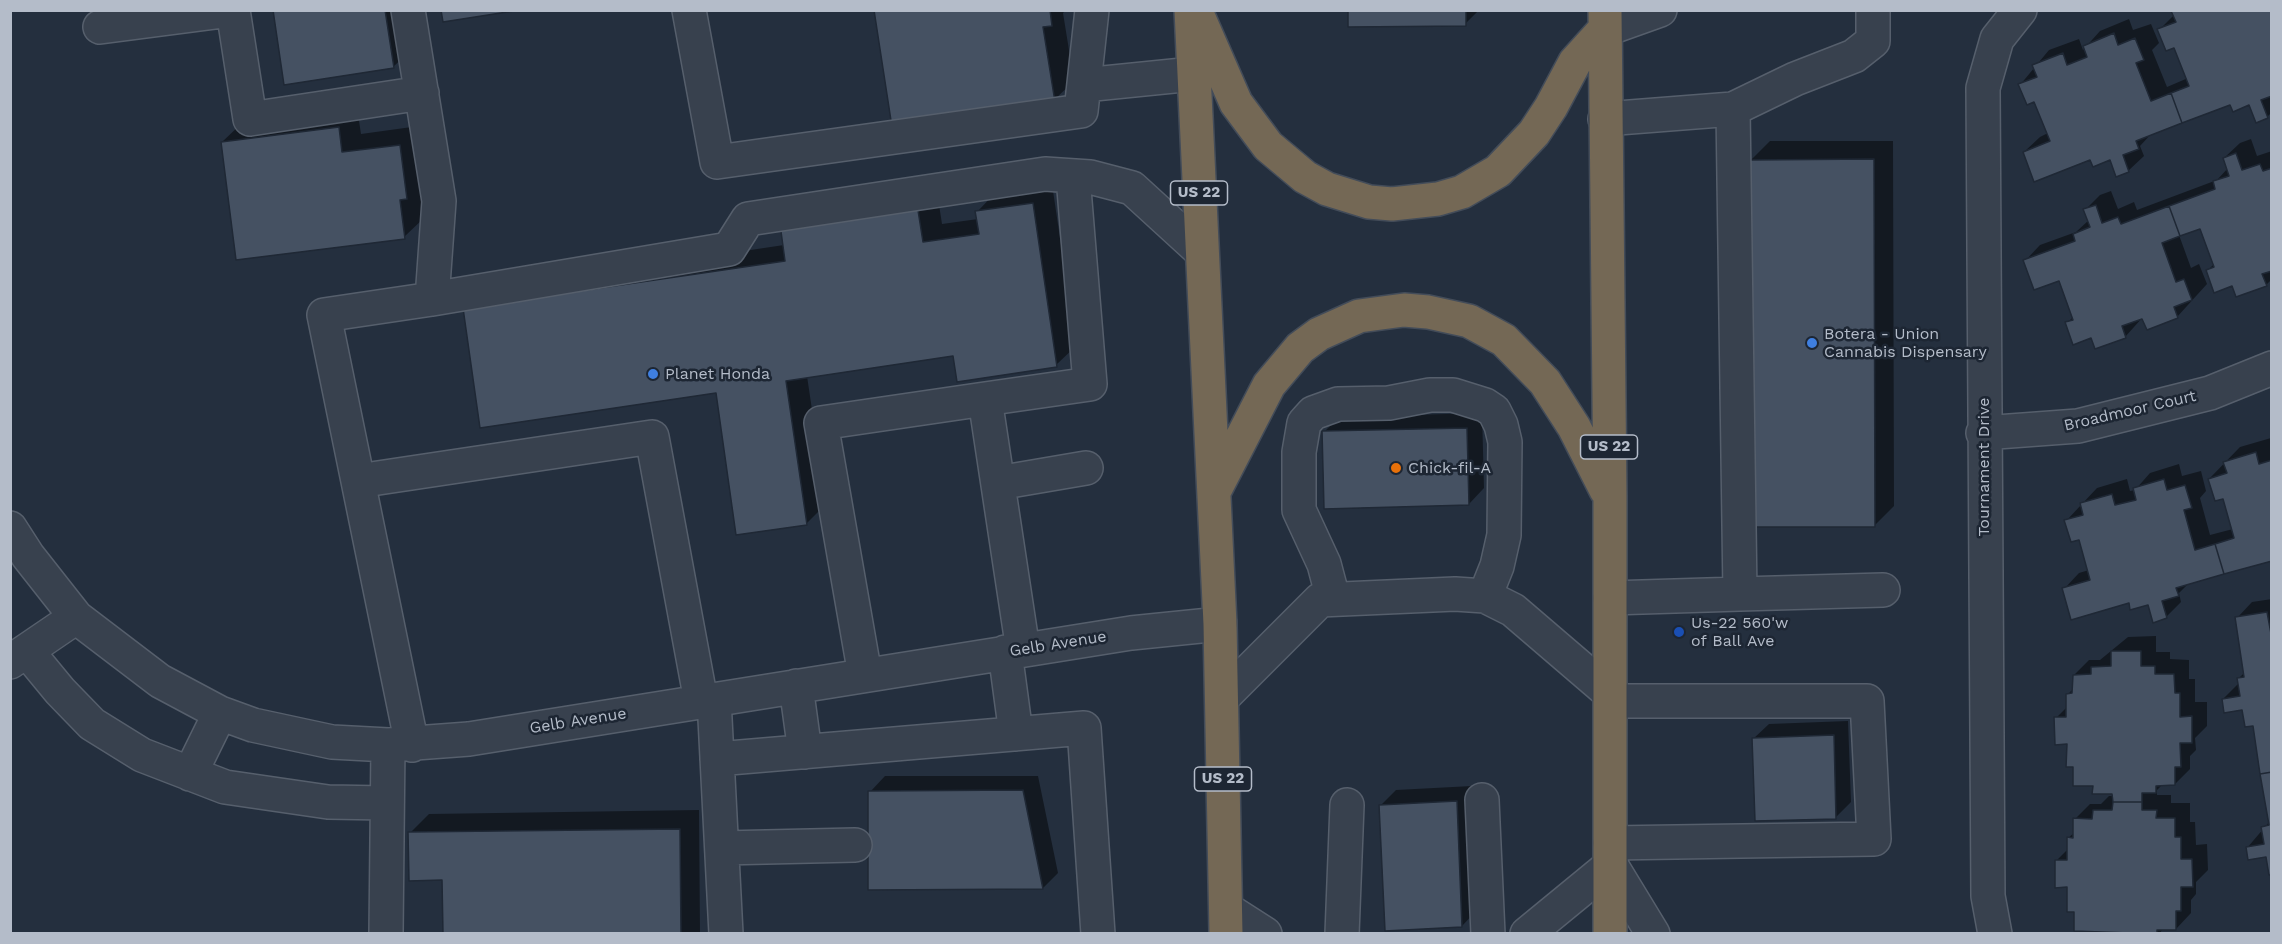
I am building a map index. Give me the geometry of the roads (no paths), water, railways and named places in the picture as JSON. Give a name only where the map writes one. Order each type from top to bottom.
[{"type":"highway","points":[[1194,10],[1236,103],[1268,146],[1305,177],[1327,189],[1369,202],[1392,204],[1427,201],[1462,192],[1498,171],[1534,133],[1575,62],[1604,20]]},
{"type":"highway","name":"US 22","points":[[1194,10],[1193,74],[1220,624],[1226,921]]},
{"type":"highway","name":"US 22","points":[[1604,20],[1610,496],[1610,933]]},
{"type":"highway","points":[[1214,492],[1269,385],[1300,348],[1319,334],[1359,316],[1404,310],[1428,312],[1469,321],[1504,340],[1518,352],[1545,382],[1574,427],[1610,496]]},
{"type":"street","points":[[100,27],[232,10],[250,119],[422,93]]},
{"type":"street","points":[[408,10],[439,201],[432,299]]},
{"type":"street","points":[[689,10],[717,162],[1081,111],[1092,10]]},
{"type":"street","points":[[1604,20],[1660,10]]},
{"type":"street","points":[[1605,119],[1733,109],[1795,79],[1854,56],[1873,41],[1873,10]]},
{"type":"street","name":"Tournament Drive","points":[[1995,933],[1988,896],[1983,432],[1983,88],[1997,39],[2020,10]]},
{"type":"street","points":[[1084,85],[1193,74]]},
{"type":"street","points":[[1733,109],[1740,594]]},
{"type":"street","points":[[386,933],[387,802],[400,745],[358,481],[324,315],[729,249],[748,219],[1045,174],[1090,177],[1132,189],[1202,252]]},
{"type":"street","points":[[865,675],[821,423],[1090,384],[1073,177]]},
{"type":"street","name":"Broadmoor Court","points":[[1983,432],[2078,426],[2210,393],[2271,368]]},
{"type":"street","points":[[1332,598],[1321,555],[1302,521],[1299,510],[1299,452],[1304,423],[1313,413],[1332,406],[1389,402],[1430,394],[1453,394],[1485,405],[1494,411],[1501,425],[1505,442],[1504,535],[1497,566],[1485,596]]},
{"type":"street","points":[[985,399],[998,483],[1014,651],[1016,734]]},
{"type":"street","points":[[358,481],[652,437],[708,700],[717,759],[726,933]]},
{"type":"street","points":[[998,483],[1086,468]]},
{"type":"street","name":"Gelb Avenue","points":[[10,528],[28,556],[76,617],[160,681],[220,713],[286,734],[332,742],[400,745],[469,739],[1014,651],[1153,630],[1220,624]]},
{"type":"street","points":[[1610,598],[1883,590]]},
{"type":"street","points":[[1222,698],[1308,609],[1320,600],[1455,594],[1485,596],[1513,610],[1611,698],[1867,701],[1874,839],[1611,854],[1527,933]]},
{"type":"street","points":[[76,617],[19,656],[60,691],[92,724],[142,755],[225,787],[328,802],[387,802]]},
{"type":"street","points":[[796,686],[805,752]]},
{"type":"street","points":[[190,774],[220,713]]},
{"type":"street","points":[[717,759],[1084,728],[1098,933]]},
{"type":"street","points":[[1482,800],[1488,933]]},
{"type":"street","points":[[1342,933],[1347,805]]},
{"type":"street","points":[[722,848],[855,845]]},
{"type":"street","points":[[1611,854],[1653,933]]},
{"type":"street","points":[[1226,921],[1265,933]]},
{"type":"place","name":"Botera - Union Cannabis Dispensary","points":[[1812,343]]},
{"type":"place","name":"Planet Honda","points":[[653,374]]},
{"type":"place","name":"Chick-fil-A","points":[[1396,468]]},
{"type":"place","name":"Us-22 560'w of Ball Ave","points":[[1679,632]]}]
